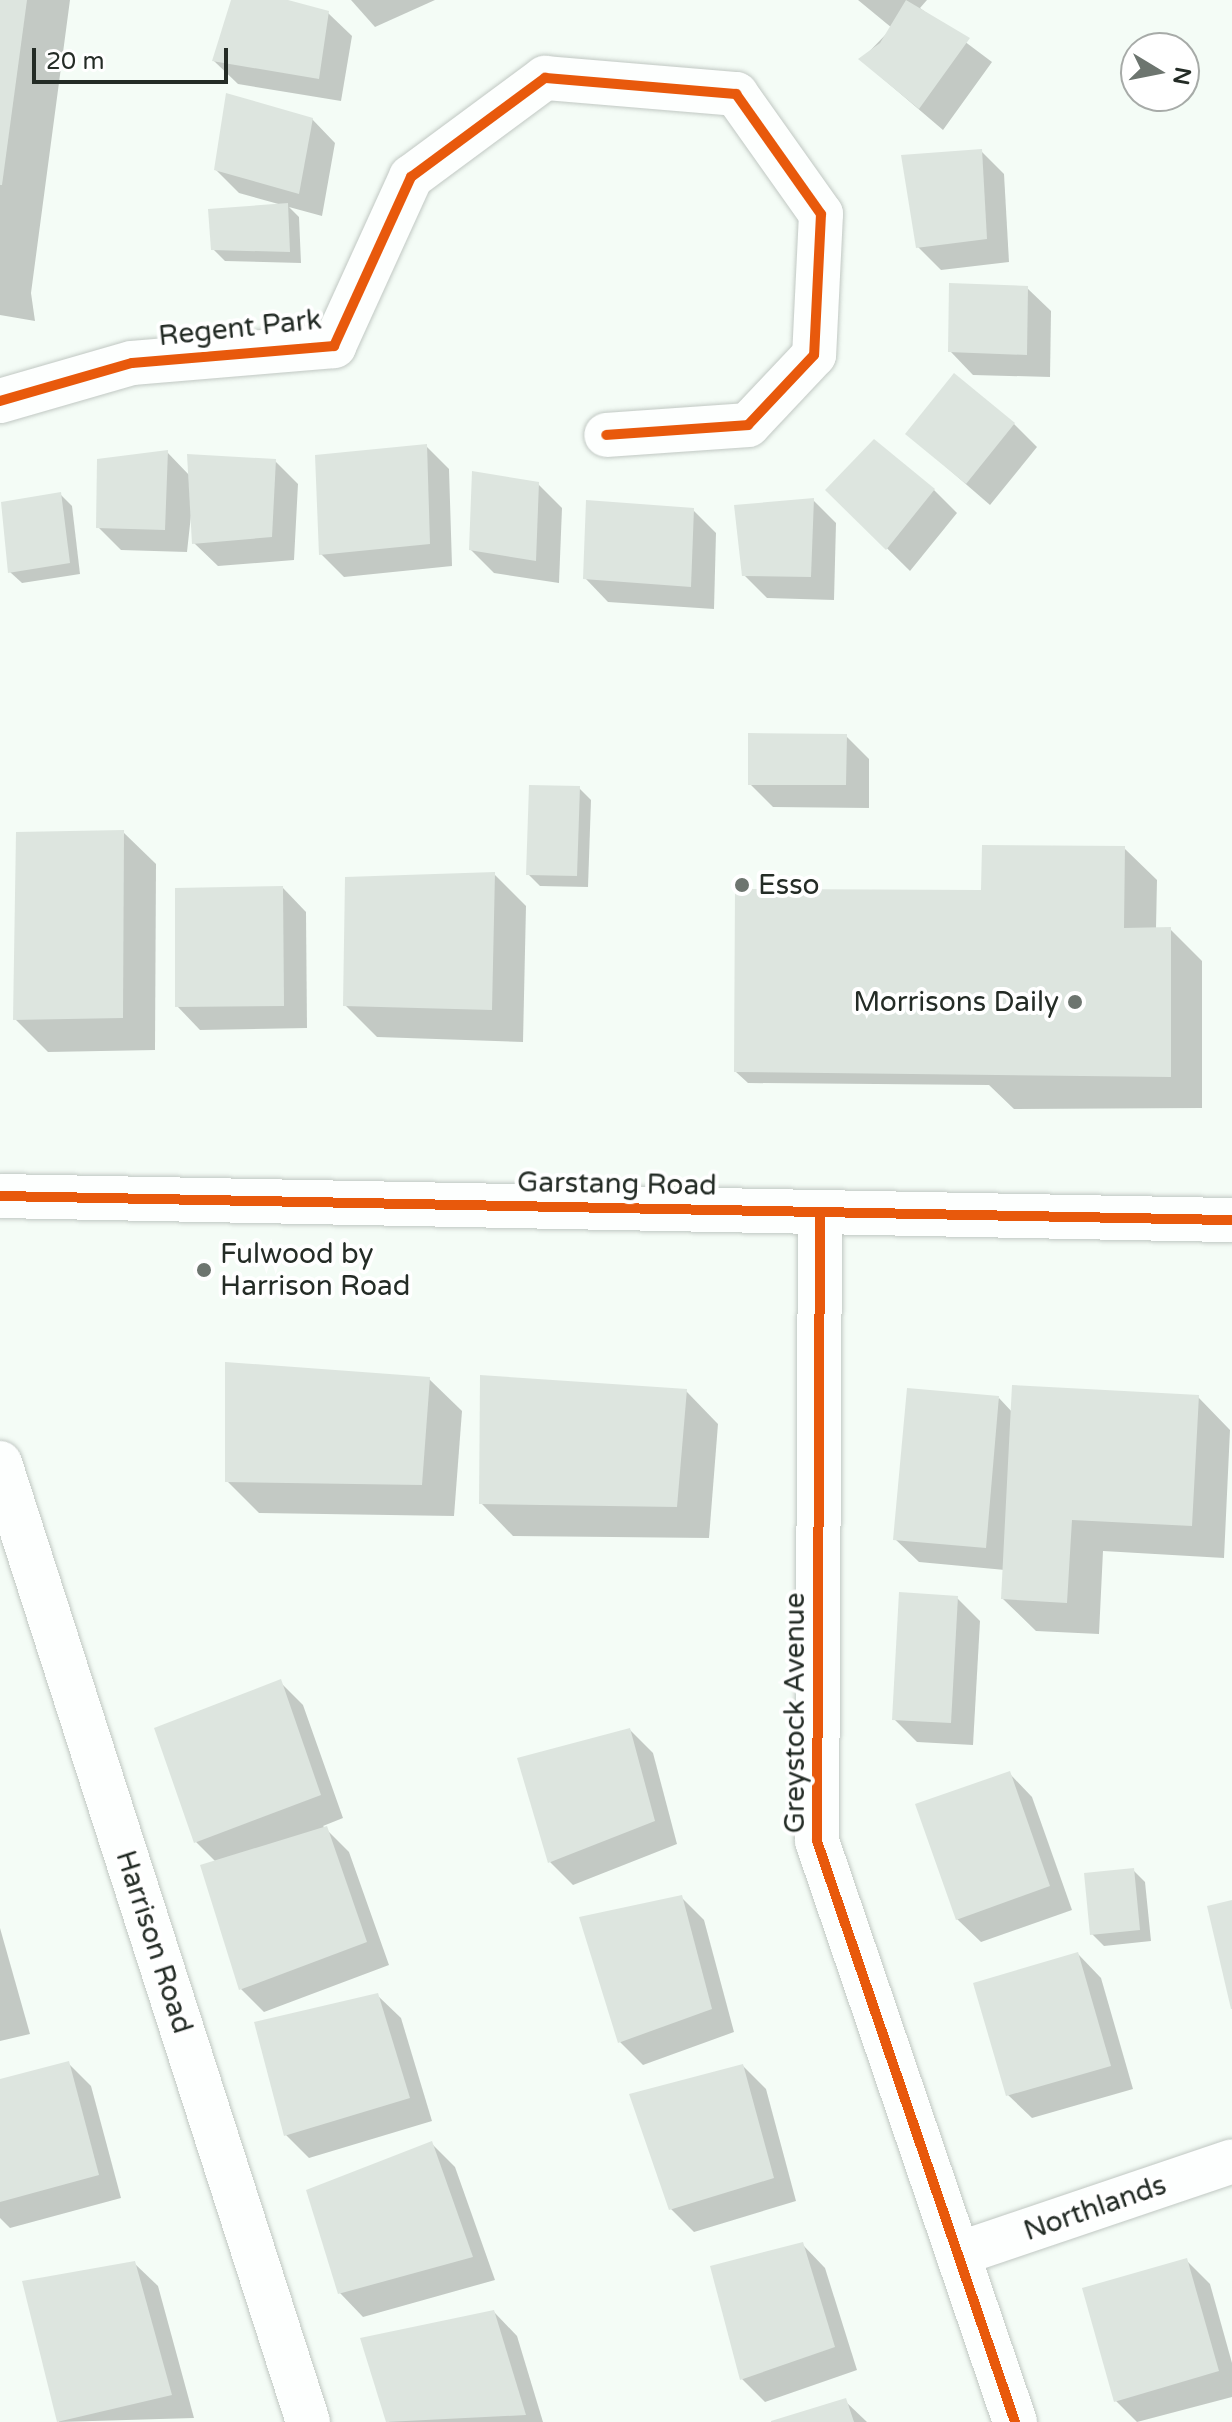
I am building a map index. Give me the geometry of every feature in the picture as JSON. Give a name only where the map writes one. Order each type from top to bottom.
[{"type":"main road","name":"Regent Park","points":[[0,401],[132,363],[334,346],[411,177],[545,78],[736,94],[821,214],[814,355],[748,425],[606,435]]},
{"type":"main road","name":"Garstang Road","points":[[0,1196],[1232,1220]]},
{"type":"main road","name":"Greystock Avenue","points":[[820,1212],[817,1841],[1015,2422]]},
{"type":"main road","name":"Harrison Road","points":[[0,1463],[308,2422]]},
{"type":"main road","name":"Northlands","points":[[958,2254],[1232,2161]]},
{"type":"building","points":[[0,0],[27,0],[2,185],[0,185]]},
{"type":"building","points":[[231,0],[288,0],[329,11],[319,79],[212,61]]},
{"type":"building","points":[[906,0],[970,38],[919,109],[858,59],[880,43]]},
{"type":"building","points":[[226,93],[313,118],[299,194],[214,170]]},
{"type":"building","points":[[982,149],[987,239],[916,248],[901,155]]},
{"type":"building","points":[[288,203],[290,252],[211,250],[208,209]]},
{"type":"building","points":[[949,283],[1028,286],[1027,355],[948,352]]},
{"type":"building","points":[[954,373],[1015,423],[966,484],[905,434]]},
{"type":"building","points":[[874,439],[935,489],[886,550],[825,490]]},
{"type":"building","points":[[427,444],[430,544],[319,555],[315,455]]},
{"type":"building","points":[[168,450],[165,530],[96,528],[97,459]]},
{"type":"building","points":[[187,454],[276,459],[272,537],[192,544]]},
{"type":"building","points":[[472,471],[539,482],[536,561],[469,550]]},
{"type":"building","points":[[61,492],[70,563],[8,573],[1,502]]},
{"type":"building","points":[[814,498],[811,577],[742,576],[734,505]]},
{"type":"building","points":[[586,500],[694,508],[691,587],[583,579]]},
{"type":"building","points":[[748,733],[847,734],[846,785],[748,785]]},
{"type":"building","points":[[529,785],[580,786],[577,876],[526,875]]},
{"type":"building","points":[[124,830],[123,1018],[13,1020],[16,832]]},
{"type":"building","points":[[982,845],[1125,846],[1124,928],[1171,927],[1171,1077],[734,1072],[735,889],[981,890]]},
{"type":"building","points":[[495,872],[492,1010],[343,1006],[345,877]]},
{"type":"building","points":[[283,886],[284,1006],[175,1007],[175,888]]},
{"type":"building","points":[[225,1362],[430,1377],[422,1485],[225,1482]]},
{"type":"building","points":[[480,1375],[687,1389],[677,1507],[479,1504]]},
{"type":"building","points":[[1012,1385],[1199,1395],[1192,1526],[1072,1520],[1067,1603],[1001,1599]]},
{"type":"building","points":[[907,1388],[999,1396],[986,1548],[893,1540]]},
{"type":"building","points":[[899,1592],[958,1596],[951,1723],[892,1720]]},
{"type":"building","points":[[281,1679],[321,1795],[194,1843],[154,1728]]},
{"type":"building","points":[[630,1728],[655,1821],[548,1863],[517,1758]]},
{"type":"building","points":[[1010,1771],[1050,1886],[956,1920],[915,1804]]},
{"type":"building","points":[[327,1826],[367,1942],[239,1990],[200,1865]]},
{"type":"building","points":[[1134,1868],[1140,1930],[1090,1935],[1084,1873]]},
{"type":"building","points":[[682,1895],[712,2009],[618,2043],[579,1917]]},
{"type":"building","points":[[1232,1900],[1232,2009],[1231,2009],[1207,1906]]},
{"type":"building","points":[[1078,1952],[1111,2066],[1006,2096],[973,1983]]},
{"type":"building","points":[[378,1993],[410,2098],[284,2136],[254,2022]]},
{"type":"building","points":[[69,2061],[99,2175],[0,2202],[0,2079]]},
{"type":"building","points":[[743,2064],[774,2178],[669,2210],[629,2094]]},
{"type":"building","points":[[432,2141],[473,2257],[338,2294],[306,2190]]},
{"type":"building","points":[[803,2242],[835,2347],[740,2380],[710,2266]]},
{"type":"building","points":[[1187,2258],[1219,2371],[1114,2402],[1082,2288]]},
{"type":"building","points":[[135,2261],[172,2395],[57,2422],[22,2281]]},
{"type":"building","points":[[494,2310],[526,2415],[386,2422],[360,2338]]},
{"type":"building","points":[[846,2398],[854,2422],[771,2422],[771,2421]]},
{"type":"cycle path","points":[[0,401],[132,363],[334,346],[411,177],[545,78],[736,94],[821,214],[814,355],[748,425],[606,435]]},
{"type":"cycle path","points":[[0,1196],[1232,1220]]},
{"type":"cycle path","points":[[820,1212],[817,1841],[1015,2422]]},
{"type":"place","name":"Esso","points":[[742,885]]},
{"type":"place","name":"Morrisons Daily","points":[[1075,1002]]},
{"type":"place","name":"Fulwood by Harrison Road","points":[[204,1270]]}]
